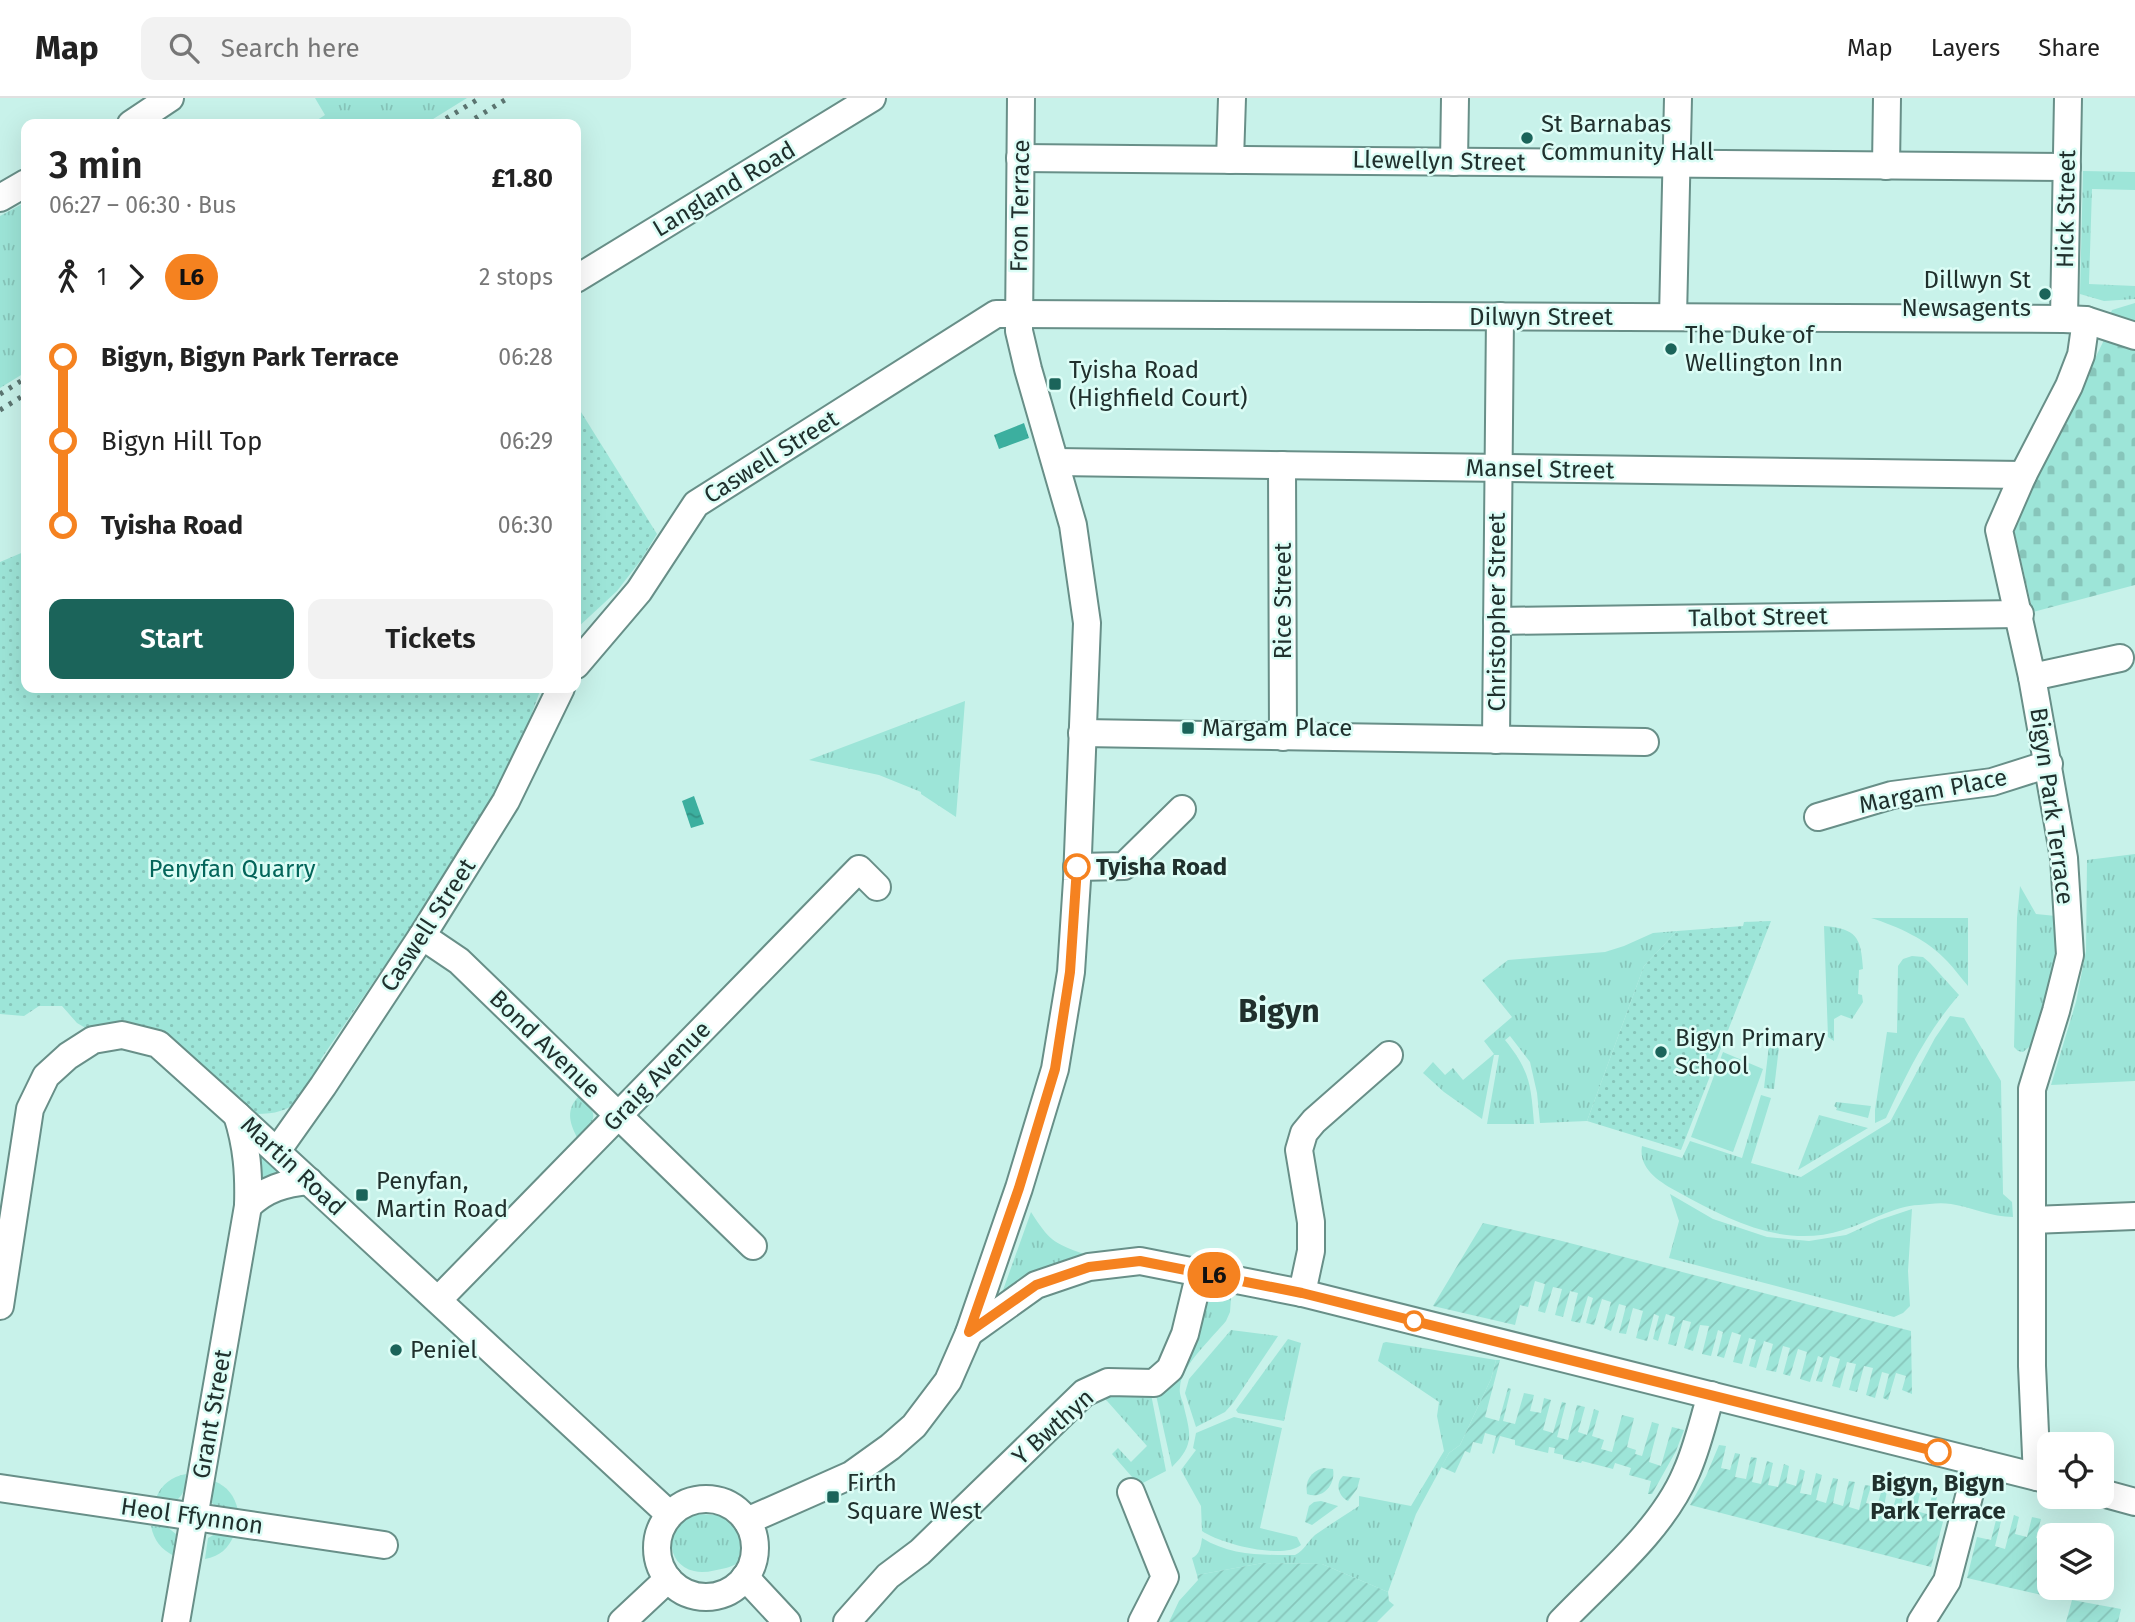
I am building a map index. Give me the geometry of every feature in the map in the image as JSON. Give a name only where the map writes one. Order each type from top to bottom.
[{"type":"street","points":[[138,119],[170,98]]},
{"type":"street","name":"Langland Road","points":[[581,276],[872,98]]},
{"type":"street","name":"Fron Terrace","points":[[1018,313],[1021,98]]},
{"type":"street","points":[[1230,160],[1232,98]]},
{"type":"street","points":[[1454,162],[1455,98]]},
{"type":"street","points":[[1673,317],[1678,98]]},
{"type":"street","points":[[1886,166],[1887,98]]},
{"type":"street","name":"Hick Street","points":[[2068,98],[2067,167],[2075,320]]},
{"type":"street","name":"Llewellyn Street","points":[[1020,158],[2067,167]]},
{"type":"street","points":[[0,198],[21,186]]},
{"type":"street","points":[[747,1521],[851,1475],[914,1426],[947,1381],[969,1332],[1019,1188],[1055,1069],[1070,972],[1077,874],[1087,623],[1073,525],[1028,369],[1019,331],[1018,313]]},
{"type":"street","name":"Dilwyn Street","points":[[1018,313],[2075,320],[2135,336]]},
{"type":"street","name":"Caswell Street","points":[[581,659],[639,591],[696,504],[996,314],[1018,313]]},
{"type":"street","name":"Christopher Street","points":[[1496,740],[1500,316]]},
{"type":"street","name":"Bigyn Park Terrace","points":[[2038,1432],[2032,1366],[2032,1089],[2070,955],[2064,858],[2049,764],[2020,614],[1999,530],[2023,475],[2069,386],[2081,355],[2075,320]]},
{"type":"street","name":"Mansel Street","points":[[1056,462],[2023,475]]},
{"type":"street","name":"Rice Street","points":[[1282,465],[1283,737]]},
{"type":"street","name":"Talbot Street","points":[[1497,621],[2020,614]]},
{"type":"street","points":[[2032,677],[2120,658]]},
{"type":"street","name":"Caswell Street","points":[[276,1151],[323,1086],[422,936],[506,801],[560,693]]},
{"type":"street","points":[[1082,733],[1645,742]]},
{"type":"street","name":"Margam Place","points":[[1818,817],[1892,794],[1992,782],[2049,764]]},
{"type":"street","points":[[1077,874],[1124,866],[1182,809]]},
{"type":"street","name":"Graig Avenue","points":[[438,1300],[859,869],[877,887]]},
{"type":"street","name":"Bond Avenue","points":[[422,936],[458,961],[753,1246]]},
{"type":"street","name":"Martin Road","points":[[0,1306],[30,1109],[47,1076],[68,1056],[93,1040],[122,1035],[158,1044],[669,1514]]},
{"type":"street","points":[[1302,1293],[1311,1251],[1311,1222],[1298,1150],[1304,1133],[1389,1055]]},
{"type":"street","name":"Grant Street","points":[[176,1622],[248,1206],[249,1181],[245,1142],[237,1115]]},
{"type":"street","points":[[248,1206],[257,1197],[271,1190],[289,1183],[309,1181]]},
{"type":"street","points":[[2032,1220],[2135,1216]]},
{"type":"street","points":[[969,1332],[1036,1285],[1089,1267],[1140,1261],[1302,1293],[2037,1477]]},
{"type":"street","name":"Y Bwthyn","points":[[847,1622],[888,1576],[920,1552],[1084,1393],[1108,1382],[1154,1383],[1170,1369],[1185,1334],[1200,1272]]},
{"type":"street","points":[[1560,1622],[1650,1531],[1667,1509],[1687,1473],[1711,1395]]},
{"type":"street","points":[[1921,1622],[1947,1581],[1978,1462]]},
{"type":"street","name":"Heol Ffynnon","points":[[0,1488],[384,1545]]},
{"type":"street","points":[[1131,1492],[1165,1577],[1142,1622]]},
{"type":"street","points":[[2114,1496],[2135,1502]]},
{"type":"street","points":[[696,1499],[710,1499],[732,1506],[747,1521],[753,1535],[755,1550],[745,1577],[733,1589],[719,1595],[703,1597],[687,1594],[674,1586],[657,1559],[656,1543],[660,1528],[669,1514],[682,1504],[696,1499]]},
{"type":"street","points":[[745,1577],[787,1622]]},
{"type":"street","points":[[622,1622],[668,1579]]},
{"type":"green space","points":[[315,98],[467,98],[433,119],[319,119],[325,115]]},
{"type":"green space","points":[[2083,171],[2135,172],[2135,190],[2092,189],[2089,284],[2135,286],[2135,299],[2104,301],[2080,294]]},
{"type":"green space","points":[[21,205],[21,375],[0,388],[0,216]]},
{"type":"green space","points":[[2135,303],[2135,324],[2110,315],[2112,310]]},
{"type":"green space","points":[[2104,340],[2135,350],[2135,585],[2033,612],[2013,526]]},
{"type":"green space","points":[[581,412],[657,534],[617,591],[581,624]]},
{"type":"green space","name":"Penyfan Quarry","points":[[21,553],[21,693],[539,693],[532,713],[527,746],[392,966],[383,968],[321,1059],[324,1069],[303,1097],[288,1108],[267,1114],[253,1114],[216,1081],[89,1030],[77,1023],[62,1006],[39,1006],[24,1016],[0,1014],[0,562]]},
{"type":"green space","points":[[965,701],[956,817],[921,792],[879,775],[809,760]]},
{"type":"green space","points":[[2135,854],[2135,1081],[2051,1085],[2076,1002],[2086,951],[2087,860]]},
{"type":"green space","points":[[2020,886],[2036,914],[2056,916],[2058,951],[2049,994],[2034,1043],[2023,1052],[2014,1047]]},
{"type":"green space","points":[[1871,918],[1968,918],[1968,986],[1931,947],[1901,930]]},
{"type":"green space","points":[[1771,921],[1681,1150],[1587,1121],[1644,966],[1677,931]]},
{"type":"green space","points":[[1824,926],[1843,929],[1855,936],[1861,949],[1863,969],[1859,970],[1858,994],[1862,995],[1863,1002],[1852,1019],[1841,1015],[1834,1019],[1834,1041],[1828,1037]]},
{"type":"green space","points":[[1677,931],[1644,966],[1587,1121],[1540,1123],[1530,1062],[1510,1036],[1505,1040],[1520,1061],[1528,1079],[1534,1124],[1487,1124],[1499,1055],[1494,1055],[1482,1119],[1423,1073],[1433,1062],[1445,1075],[1453,1068],[1463,1080],[1494,1054],[1484,1041],[1512,1017],[1482,980],[1508,960],[1605,952],[1653,933]]},
{"type":"green space","points":[[1923,957],[1959,995],[1927,1039],[1886,1118],[1875,1123],[1887,1032],[1897,1033],[1898,966],[1903,959]]},
{"type":"green space","points":[[1950,1016],[1964,1018],[2001,1081],[2003,1194],[2012,1202],[2013,1217],[1935,1203],[1900,1208],[1852,1227],[1821,1235],[1778,1234],[1737,1221],[1671,1188],[1652,1174],[1643,1161],[1642,1146],[1682,1158],[1690,1141],[1742,1158],[1761,1095],[1771,1098],[1751,1163],[1801,1177],[1890,1122],[1935,1038]]},
{"type":"green space","points":[[1769,1045],[1779,1047],[1774,1089],[1764,1088]]},
{"type":"green space","points":[[1723,1052],[1763,1069],[1733,1152],[1691,1137]]},
{"type":"green space","points":[[579,1096],[590,1108],[593,1117],[577,1137],[570,1116],[572,1106]]},
{"type":"green space","points":[[1836,1102],[1871,1106],[1868,1118],[1836,1110]]},
{"type":"green space","points":[[1819,1115],[1868,1128],[1798,1170]]},
{"type":"green space","points":[[258,1151],[281,1173],[260,1186]]},
{"type":"green space","points":[[1670,1194],[1713,1219],[1767,1237],[1809,1241],[1846,1235],[1912,1209],[1908,1271],[1910,1306],[1894,1317],[1669,1258],[1679,1221]]},
{"type":"green space","points":[[1031,1212],[1053,1239],[1084,1254],[1036,1273],[1002,1293]]},
{"type":"green space","points":[[1483,1223],[1911,1331],[1912,1394],[1902,1390],[1906,1376],[1896,1373],[1888,1400],[1883,1398],[1889,1374],[1882,1372],[1875,1398],[1866,1395],[1873,1368],[1864,1366],[1857,1392],[1849,1390],[1856,1364],[1847,1362],[1840,1388],[1832,1386],[1840,1359],[1830,1356],[1822,1382],[1816,1381],[1823,1358],[1818,1356],[1810,1382],[1800,1379],[1807,1352],[1798,1349],[1790,1376],[1783,1374],[1790,1348],[1783,1346],[1776,1372],[1766,1370],[1773,1344],[1764,1341],[1756,1368],[1749,1366],[1756,1340],[1749,1338],[1742,1364],[1733,1362],[1741,1335],[1732,1332],[1724,1358],[1717,1356],[1723,1332],[1718,1330],[1711,1356],[1702,1354],[1709,1326],[1700,1325],[1693,1351],[1684,1348],[1691,1322],[1683,1320],[1676,1346],[1668,1344],[1675,1317],[1666,1314],[1658,1341],[1653,1339],[1659,1316],[1654,1314],[1647,1341],[1636,1338],[1643,1311],[1633,1308],[1626,1334],[1619,1333],[1626,1306],[1619,1304],[1611,1331],[1604,1328],[1611,1302],[1602,1299],[1594,1325],[1586,1323],[1593,1298],[1588,1296],[1580,1323],[1571,1321],[1578,1293],[1570,1291],[1563,1317],[1555,1315],[1562,1289],[1553,1287],[1545,1313],[1538,1311],[1545,1284],[1535,1281],[1528,1307],[1520,1305],[1515,1325],[1433,1306]]},
{"type":"green space","points":[[1214,1294],[1231,1298],[1230,1312],[1226,1321],[1192,1361],[1182,1379],[1180,1393],[1188,1422],[1189,1438],[1185,1452],[1172,1467],[1156,1395],[1206,1300]]},
{"type":"green space","points":[[1231,1330],[1278,1336],[1225,1412],[1196,1427],[1185,1393],[1189,1379]]},
{"type":"green space","points":[[1288,1339],[1301,1343],[1284,1421],[1238,1413],[1236,1410]]},
{"type":"green space","points":[[1383,1343],[1496,1360],[1491,1379],[1460,1445],[1449,1453],[1416,1514],[1388,1592],[1322,1564],[1263,1563],[1197,1575],[1192,1558],[1201,1547],[1202,1538],[1236,1551],[1295,1555],[1315,1535],[1359,1506],[1359,1496],[1411,1506],[1444,1451],[1437,1416],[1439,1402],[1378,1361]]},
{"type":"green space","points":[[1496,1360],[1500,1360],[1485,1417],[1499,1421],[1508,1388],[1511,1389],[1503,1421],[1515,1424],[1524,1393],[1534,1395],[1530,1411],[1541,1413],[1544,1398],[1551,1400],[1543,1430],[1553,1433],[1562,1402],[1566,1403],[1557,1437],[1568,1440],[1577,1405],[1585,1407],[1578,1432],[1587,1435],[1594,1409],[1599,1411],[1592,1436],[1604,1440],[1601,1449],[1612,1452],[1622,1415],[1634,1418],[1627,1447],[1642,1456],[1652,1422],[1659,1424],[1649,1462],[1661,1466],[1672,1427],[1684,1430],[1676,1451],[1652,1494],[1648,1494],[1651,1481],[1629,1475],[1631,1468],[1615,1463],[1613,1469],[1563,1459],[1563,1455],[1554,1453],[1555,1448],[1549,1447],[1548,1453],[1515,1445],[1515,1440],[1500,1436],[1494,1454],[1496,1436],[1485,1433],[1482,1444],[1473,1442],[1470,1453],[1465,1451],[1455,1473],[1441,1467],[1449,1453],[1460,1445],[1491,1379]]},
{"type":"green space","points":[[1100,1393],[1151,1394],[1166,1471],[1139,1485],[1112,1454],[1118,1448],[1131,1462],[1147,1446]]},
{"type":"green space","points":[[1234,1417],[1282,1428],[1260,1528],[1297,1537],[1301,1545],[1281,1551],[1267,1551],[1223,1541],[1202,1531],[1201,1506],[1181,1470],[1196,1450],[1193,1448],[1196,1433]]},
{"type":"green space","points":[[1719,1445],[1726,1446],[1721,1468],[1730,1470],[1735,1453],[1740,1454],[1735,1477],[1746,1479],[1751,1457],[1757,1458],[1752,1482],[1761,1484],[1767,1461],[1773,1463],[1768,1485],[1778,1487],[1784,1464],[1789,1466],[1786,1483],[1796,1486],[1800,1469],[1805,1471],[1800,1493],[1811,1495],[1816,1473],[1822,1475],[1816,1500],[1826,1503],[1833,1478],[1838,1479],[1833,1503],[1843,1506],[1849,1481],[1855,1482],[1849,1507],[1859,1510],[1865,1485],[1871,1486],[1866,1503],[1877,1506],[1882,1489],[1887,1491],[1884,1506],[1893,1508],[1897,1494],[1903,1495],[1901,1507],[1911,1509],[1915,1492],[1920,1493],[1916,1511],[1927,1514],[1932,1496],[1937,1497],[1933,1515],[1944,1518],[1931,1567],[1690,1505]]},
{"type":"green space","points":[[1323,1468],[1333,1469],[1330,1486],[1318,1495],[1307,1494],[1309,1478]]},
{"type":"green space","points":[[186,1474],[184,1490],[178,1499],[156,1498],[168,1482]]},
{"type":"green space","points":[[1343,1476],[1360,1478],[1357,1489],[1348,1501],[1339,1489]]},
{"type":"green space","points":[[214,1481],[230,1492],[238,1510],[217,1507],[212,1503]]},
{"type":"green space","points":[[1321,1501],[1338,1506],[1312,1525],[1305,1522],[1309,1506]]},
{"type":"green space","points":[[1998,1512],[2003,1513],[1995,1546],[2005,1549],[2014,1515],[2019,1517],[2015,1534],[2027,1537],[2032,1517],[2041,1519],[2037,1523],[2036,1538],[2037,1594],[1967,1578],[1977,1537],[1991,1540]]},
{"type":"green space","points":[[696,1514],[724,1516],[737,1522],[744,1531],[747,1542],[742,1559],[729,1567],[710,1571],[694,1571],[684,1567],[673,1552],[674,1533],[686,1518]]},
{"type":"green space","points":[[151,1526],[167,1527],[176,1534],[174,1556],[159,1544]]},
{"type":"green space","points":[[217,1533],[234,1535],[223,1551],[205,1559],[208,1538]]},
{"type":"green space","points":[[1263,1563],[1322,1564],[1388,1592],[1389,1601],[1394,1605],[1377,1622],[1169,1622],[1179,1601],[1198,1580],[1197,1575]]},
{"type":"green space","points":[[2072,1600],[2121,1609],[2118,1622],[2066,1622]]},
{"type":"water","points":[[1024,423],[1029,438],[999,449],[994,435]]},
{"type":"water","points":[[694,796],[704,824],[691,828],[682,801]]},
{"type":"railway","points":[[445,119],[480,98]]},
{"type":"railway","points":[[474,119],[508,98]]},
{"type":"railway","points":[[0,394],[21,381]]},
{"type":"railway","points":[[0,410],[21,397]]},
{"type":"bus line","name":"L6","points":[[1077,867],[1070,972],[1055,1069],[1019,1188],[969,1332],[1036,1285],[1089,1267],[1140,1261],[1302,1293],[1938,1452]]},
{"type":"place","name":"St Barnabas Community Hall","points":[[1527,138]]},
{"type":"place","name":"Dillwyn St Newsagents","points":[[2045,294]]},
{"type":"place","name":"The Duke of Wellington Inn","points":[[1671,349]]},
{"type":"place","name":"Tyisha Road (Highfield Court)","points":[[1055,384]]},
{"type":"place","name":"Margam Place","points":[[1188,728]]},
{"type":"place","name":"Tyisha Road","points":[[1077,867]]},
{"type":"place","name":"Bigyn Primary School","points":[[1661,1052]]},
{"type":"place","name":"Penyfan, Martin Road","points":[[362,1195]]},
{"type":"place","name":"Peniel","points":[[396,1350]]},
{"type":"place","name":"Bigyn, Bigyn Park Terrace","points":[[1938,1452]]},
{"type":"place","name":"Firth Square West","points":[[833,1497]]},
{"type":"district","name":"Bigyn","points":[[1279,1011]]}]
